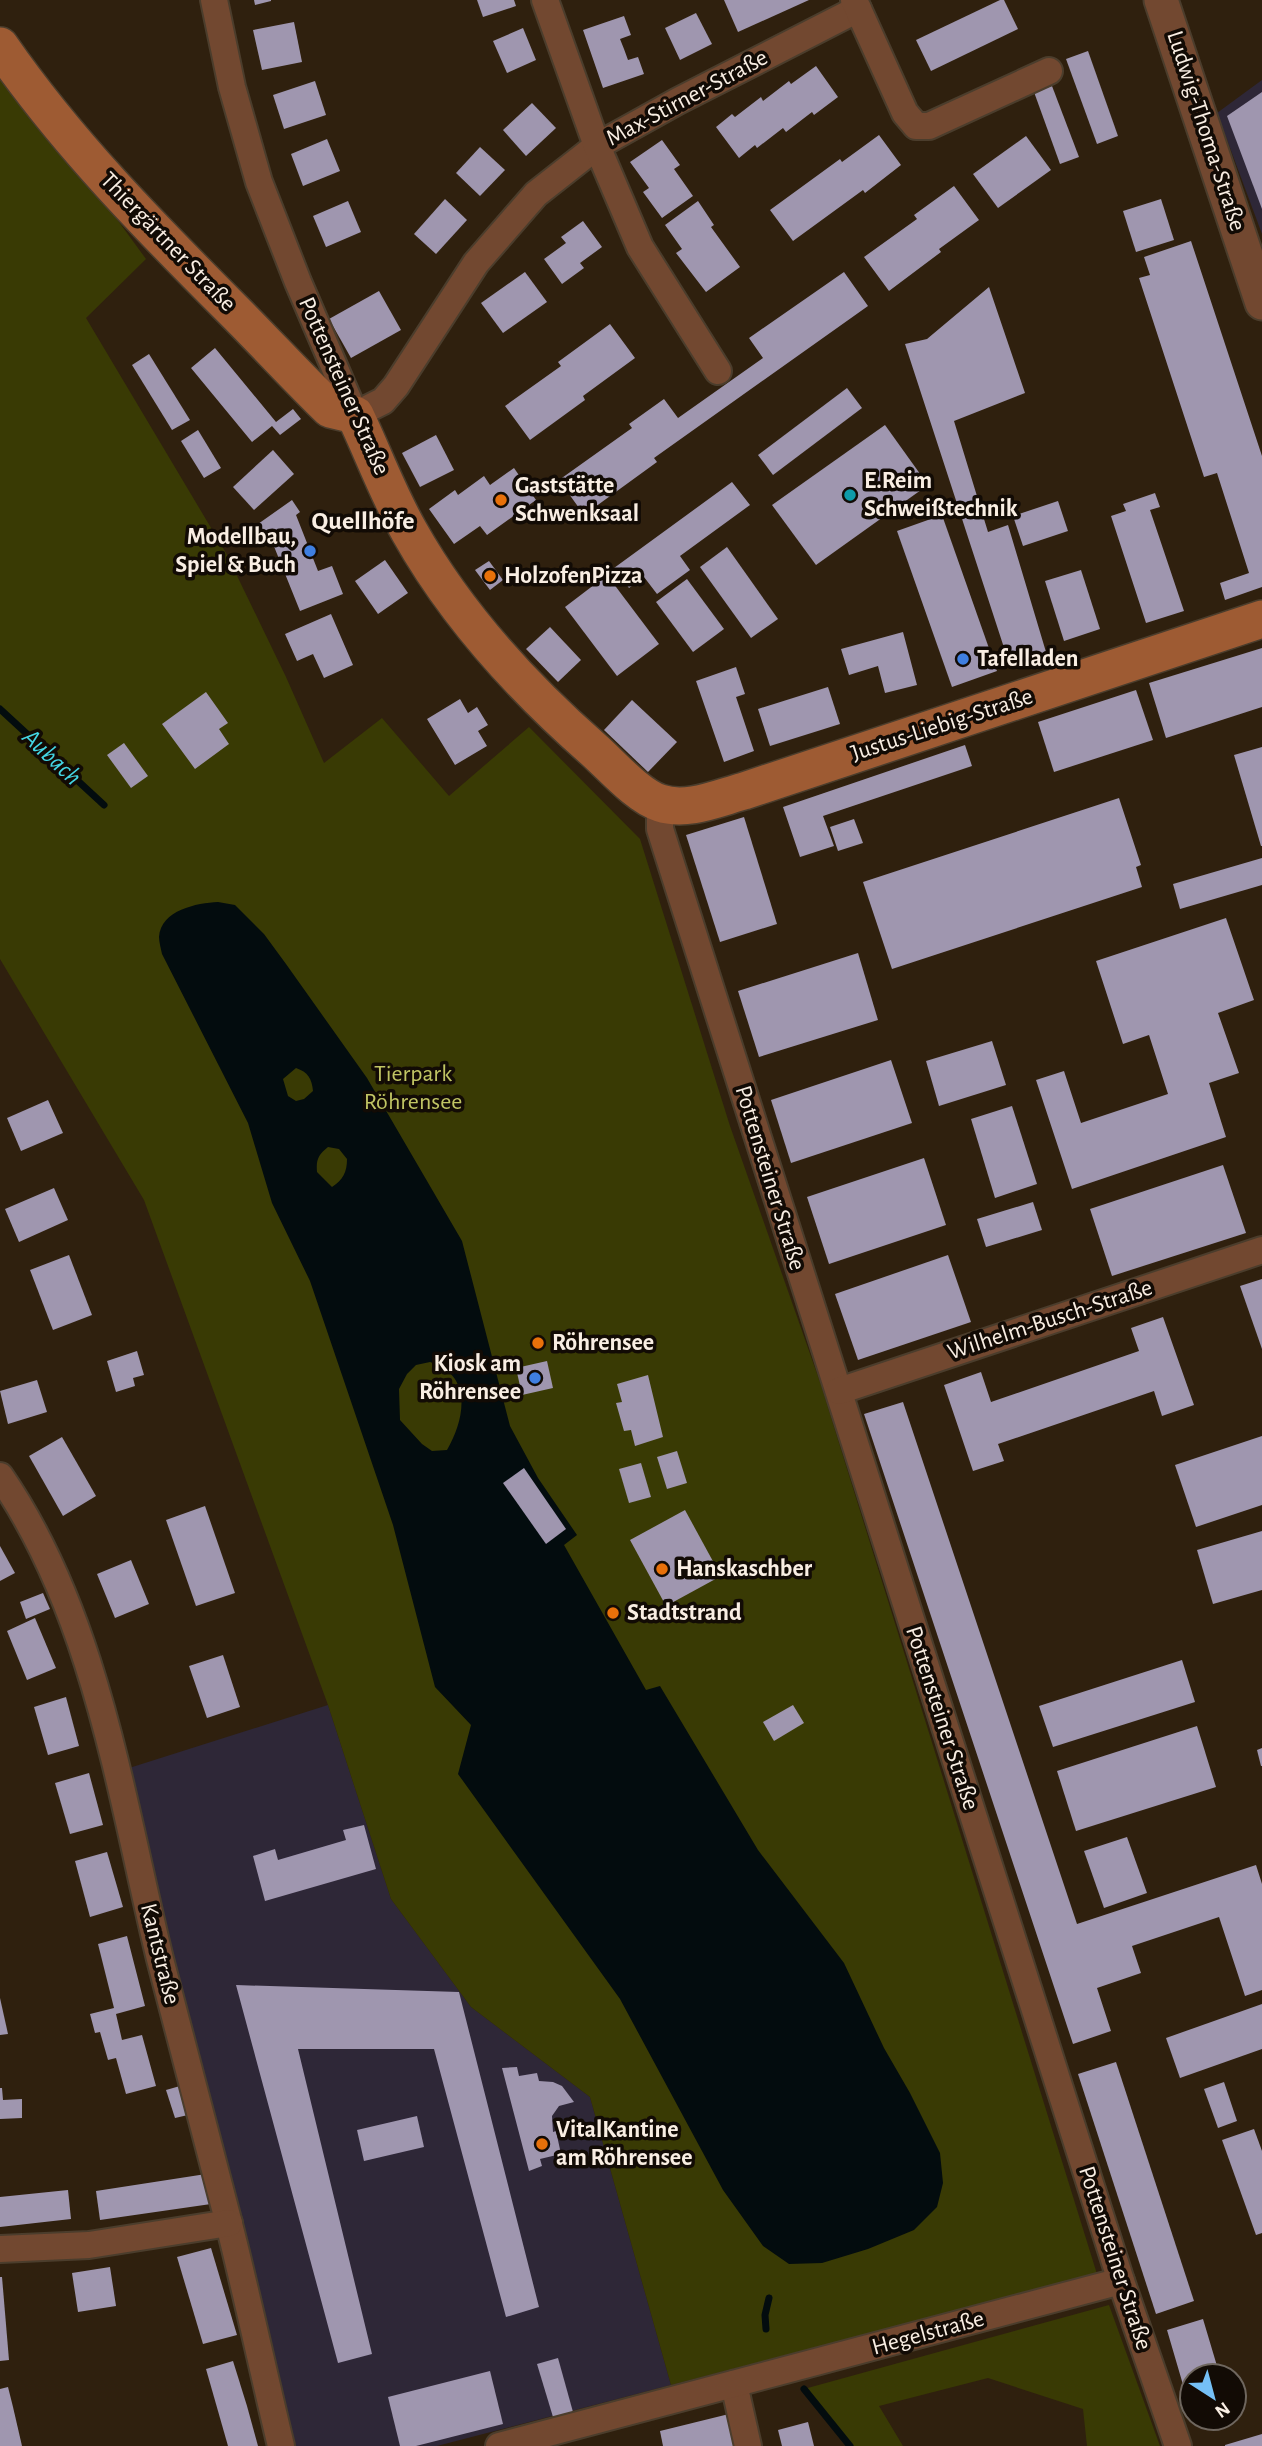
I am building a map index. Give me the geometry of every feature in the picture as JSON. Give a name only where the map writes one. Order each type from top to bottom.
[{"type":"main road","name":"Thiergärtner Straße","points":[[0,46],[20,75],[91,162],[160,237],[330,409],[355,415]]},
{"type":"main road","name":"Pottensteiner Straße","points":[[355,415],[408,531],[463,614],[553,715],[638,789],[660,803]]},
{"type":"main road","name":"Justus-Liebig-Straße","points":[[660,803],[697,804],[744,791],[1262,619]]},
{"type":"street","name":"Pottensteiner Straße","points":[[214,0],[232,87],[259,183],[355,415]]},
{"type":"street","points":[[544,0],[597,146],[640,247],[718,371]]},
{"type":"street","name":"Ludwig-Thoma-Straße","points":[[1161,0],[1262,303]]},
{"type":"street","name":"Max-Stirner-Straße","points":[[355,415],[383,401],[396,386],[475,263],[536,194],[597,146],[856,4],[905,113],[916,126],[929,126],[1049,71]]},
{"type":"street","name":"Pottensteiner Straße","points":[[660,803],[660,829],[664,842],[1121,2281],[1178,2446]]},
{"type":"street","name":"Wilhelm-Busch-Straße","points":[[839,1391],[1262,1250]]},
{"type":"street","name":"Kantstraße","points":[[0,1476],[12,1492],[55,1576],[97,1690],[160,1959],[229,2223],[281,2446]]},
{"type":"street","points":[[0,2249],[89,2245],[229,2223]]},
{"type":"street","name":"Hegelstraße","points":[[499,2446],[1121,2281]]},
{"type":"street","points":[[734,2384],[748,2446]]},
{"type":"shaded area","points":[[1262,80],[1262,234],[1217,113]]},
{"type":"shaded area","name":"Röhrensee","points":[[210,903],[235,905],[264,934],[367,1078],[462,1241],[510,1426],[538,1478],[577,1535],[564,1545],[646,1690],[660,1686],[758,1850],[844,1963],[884,2048],[940,2153],[943,2183],[937,2207],[914,2230],[868,2249],[822,2263],[789,2264],[763,2246],[723,2190],[620,1999],[458,1774],[471,1725],[435,1687],[393,1525],[310,1281],[272,1203],[248,1123],[162,954],[159,937],[166,920],[191,906]],"holes":[[[296,1068],[309,1077],[313,1091],[304,1099],[296,1101],[288,1096],[283,1079]],[[328,1147],[339,1149],[347,1159],[344,1175],[332,1187],[317,1172],[318,1158]],[[430,1362],[444,1368],[459,1387],[461,1412],[447,1450],[432,1451],[400,1420],[399,1389],[407,1374],[416,1365]]]},
{"type":"shaded area","points":[[328,1705],[391,1899],[471,2007],[590,2097],[671,2385],[437,2446],[296,2446],[126,1769]]},
{"type":"green space","name":"Tierpark Röhrensee","points":[[0,59],[146,259],[86,318],[226,553],[324,763],[382,718],[449,796],[529,727],[640,839],[730,1126],[821,1385],[1097,2274],[671,2385],[590,2097],[471,2007],[391,1899],[328,1705],[144,1200],[0,959]]},
{"type":"green space","points":[[1109,2305],[1160,2446],[1087,2446],[1083,2409],[988,2378],[879,2406],[903,2446],[850,2446],[804,2389]]},
{"type":"building","points":[[254,0],[271,0],[271,1],[255,5]]},
{"type":"building","points":[[477,0],[514,0],[516,6],[483,17]]},
{"type":"building","points":[[724,0],[809,0],[738,32]]},
{"type":"building","points":[[1004,0],[1018,29],[931,71],[916,40]]},
{"type":"building","points":[[696,13],[712,44],[680,60],[665,28]]},
{"type":"building","points":[[624,16],[631,35],[620,39],[628,60],[638,57],[644,74],[603,88],[583,30]]},
{"type":"building","points":[[294,22],[302,62],[262,70],[253,30]]},
{"type":"building","points":[[523,28],[536,60],[507,73],[493,41]]},
{"type":"building","points":[[1088,51],[1118,136],[1097,144],[1066,59]]},
{"type":"building","points":[[816,66],[838,97],[814,115],[812,112],[786,132],[783,128],[739,158],[716,127],[732,114],[735,117],[761,97],[763,101],[789,81],[791,84]]},
{"type":"building","points":[[315,81],[326,115],[284,129],[273,95]]},
{"type":"building","points":[[1052,86],[1079,157],[1060,164],[1034,92]]},
{"type":"building","points":[[1262,92],[1262,209],[1227,116]]},
{"type":"building","points":[[532,103],[556,128],[526,156],[503,130]]},
{"type":"building","points":[[879,135],[901,165],[865,193],[863,190],[793,241],[770,210],[840,159],[842,162]]},
{"type":"building","points":[[1026,136],[1051,170],[998,208],[973,174]]},
{"type":"building","points":[[327,139],[340,171],[303,186],[291,154]]},
{"type":"building","points":[[662,140],[680,165],[674,169],[693,196],[662,218],[643,192],[649,188],[630,162]]},
{"type":"building","points":[[480,147],[505,170],[480,196],[456,173]]},
{"type":"building","points":[[954,186],[979,220],[889,291],[864,257],[917,219],[914,215]]},
{"type":"building","points":[[445,199],[467,220],[436,254],[414,234]]},
{"type":"building","points":[[1161,199],[1174,240],[1136,252],[1123,211]]},
{"type":"building","points":[[348,201],[361,232],[326,247],[313,216]]},
{"type":"building","points":[[698,201],[714,225],[711,227],[740,267],[706,292],[676,253],[682,249],[665,225]]},
{"type":"building","points":[[583,221],[602,247],[580,263],[584,268],[562,284],[544,259],[566,243],[561,237]]},
{"type":"building","points":[[1191,241],[1262,456],[1262,587],[1225,600],[1220,583],[1249,573],[1217,473],[1204,477],[1139,278],[1150,275],[1144,257]]},
{"type":"building","points":[[525,272],[547,302],[503,333],[481,303]]},
{"type":"building","points":[[844,272],[868,306],[654,458],[657,462],[584,515],[559,480],[632,428],[629,424],[664,399],[678,418],[763,358],[749,338]]},
{"type":"building","points":[[989,287],[1025,393],[954,421],[988,532],[1008,525],[1046,652],[1009,663],[905,344],[927,339]]},
{"type":"building","points":[[379,291],[401,330],[351,358],[329,319]]},
{"type":"building","points":[[610,324],[635,358],[583,396],[585,400],[530,440],[505,406],[561,366],[558,362]]},
{"type":"building","points":[[215,348],[276,422],[293,409],[301,419],[280,435],[272,426],[252,442],[191,368]]},
{"type":"building","points":[[149,354],[190,420],[172,430],[132,365]]},
{"type":"building","points":[[847,388],[862,408],[773,475],[758,455]]},
{"type":"building","name":"E.Reim Schweißtechnik","points":[[885,425],[928,485],[816,565],[772,505]]},
{"type":"building","points":[[198,430],[221,468],[204,478],[181,441]]},
{"type":"building","points":[[436,435],[454,470],[420,487],[402,453]]},
{"type":"building","points":[[273,450],[294,474],[254,510],[233,487]]},
{"type":"building","points":[[514,468],[536,500],[487,535],[480,526],[454,544],[429,509],[455,490],[458,495],[484,476],[490,485]]},
{"type":"building","points":[[732,482],[750,505],[680,556],[690,570],[657,594],[644,577],[629,588],[614,568]]},
{"type":"building","points":[[1155,493],[1160,507],[1150,510],[1184,611],[1146,623],[1111,516],[1126,511],[1123,504]]},
{"type":"building","points":[[292,500],[300,512],[296,515],[318,571],[332,566],[343,594],[300,611],[269,534],[266,536],[258,524]]},
{"type":"building","points":[[1058,501],[1068,531],[1023,546],[1013,516]]},
{"type":"building","points":[[942,515],[997,671],[952,687],[897,531]]},
{"type":"building","points":[[727,547],[778,619],[751,638],[700,567]]},
{"type":"building","points":[[385,560],[408,593],[378,614],[355,581]]},
{"type":"building","points":[[489,561],[503,580],[490,590],[475,570]]},
{"type":"building","points":[[1081,570],[1100,629],[1064,641],[1045,581]]},
{"type":"building","points":[[607,575],[659,644],[617,676],[565,607]]},
{"type":"building","points":[[687,579],[724,629],[693,652],[656,602]]},
{"type":"building","points":[[331,614],[353,665],[324,678],[313,654],[297,661],[285,634]]},
{"type":"building","points":[[550,627],[581,660],[558,682],[526,649]]},
{"type":"building","points":[[903,632],[917,685],[885,693],[878,666],[849,675],[841,649]]},
{"type":"building","points":[[1262,648],[1262,707],[1166,738],[1149,683]]},
{"type":"building","points":[[736,667],[745,694],[736,697],[754,751],[724,762],[696,681]]},
{"type":"building","points":[[828,687],[840,724],[770,746],[758,709]]},
{"type":"building","points":[[1136,690],[1153,740],[1054,772],[1038,722]]},
{"type":"building","points":[[206,692],[228,723],[219,729],[229,744],[195,769],[162,724]]},
{"type":"building","points":[[460,699],[468,713],[477,707],[488,725],[478,731],[487,746],[455,765],[427,719]]},
{"type":"building","points":[[632,700],[677,742],[648,772],[604,730]]},
{"type":"building","points":[[124,743],[148,776],[131,788],[107,755]]},
{"type":"building","points":[[965,745],[972,766],[823,816],[834,846],[800,857],[783,807]]},
{"type":"building","points":[[1262,747],[1262,846],[1261,846],[1234,755]]},
{"type":"building","points":[[1119,798],[1141,865],[1136,867],[1142,887],[892,969],[863,882]]},
{"type":"building","points":[[744,817],[777,924],[720,942],[686,835]]},
{"type":"building","points":[[854,819],[863,843],[838,851],[830,827]]},
{"type":"building","points":[[1262,858],[1262,885],[1180,909],[1173,884]]},
{"type":"building","points":[[1226,918],[1254,1000],[1218,1013],[1239,1073],[1209,1083],[1226,1137],[1072,1189],[1036,1080],[1064,1071],[1081,1123],[1168,1094],[1149,1035],[1123,1044],[1096,961]]},
{"type":"building","points":[[858,953],[878,1020],[759,1057],[738,991]]},
{"type":"building","points":[[992,1041],[1006,1085],[939,1106],[926,1061]]},
{"type":"building","points":[[891,1060],[912,1123],[791,1163],[771,1100]]},
{"type":"building","points":[[48,1100],[63,1133],[21,1151],[7,1118]]},
{"type":"building","points":[[1012,1106],[1037,1184],[995,1198],[971,1119]]},
{"type":"building","points":[[924,1158],[946,1225],[829,1264],[807,1197]]},
{"type":"building","points":[[1223,1165],[1246,1233],[1112,1276],[1090,1209]]},
{"type":"building","points":[[54,1188],[68,1220],[19,1242],[5,1209]]},
{"type":"building","points":[[1033,1202],[1042,1230],[986,1247],[977,1219]]},
{"type":"building","points":[[69,1255],[92,1315],[53,1330],[30,1270]]},
{"type":"building","points":[[948,1255],[971,1322],[858,1360],[835,1294]]},
{"type":"building","points":[[1262,1279],[1262,1349],[1240,1286]]},
{"type":"building","points":[[1163,1317],[1194,1405],[1162,1416],[1154,1391],[998,1444],[1004,1461],[973,1471],[944,1385],[981,1372],[991,1402],[1139,1351],[1131,1328]]},
{"type":"building","points":[[137,1351],[144,1375],[133,1378],[135,1386],[116,1392],[107,1361]]},
{"type":"building","name":"Kiosk am Röhrensee","points":[[547,1361],[553,1388],[522,1395],[516,1368]]},
{"type":"building","points":[[648,1375],[663,1437],[635,1446],[631,1430],[624,1431],[616,1403],[622,1402],[617,1384]]},
{"type":"building","points":[[37,1380],[47,1412],[8,1424],[0,1391]]},
{"type":"building","points":[[903,1402],[1077,1924],[1256,1865],[1262,1884],[1262,1990],[1245,1996],[1219,1917],[1132,1946],[1141,1973],[1097,1988],[1111,2031],[1073,2044],[864,1414]]},
{"type":"building","points":[[1262,1436],[1262,1505],[1196,1527],[1175,1465]]},
{"type":"building","points":[[62,1437],[96,1496],[63,1516],[29,1456]]},
{"type":"building","points":[[677,1451],[687,1483],[667,1489],[657,1457]]},
{"type":"building","points":[[641,1463],[651,1497],[629,1503],[619,1469]]},
{"type":"building","points":[[524,1468],[566,1529],[546,1544],[503,1483]]},
{"type":"building","points":[[205,1506],[235,1593],[196,1606],[166,1520]]},
{"type":"building","points":[[685,1510],[721,1576],[666,1606],[630,1540]]},
{"type":"building","points":[[1262,1531],[1262,1590],[1213,1604],[1197,1550]]},
{"type":"building","points":[[0,1546],[15,1573],[0,1581]]},
{"type":"building","points":[[131,1560],[149,1604],[115,1618],[97,1574]]},
{"type":"building","points":[[43,1593],[50,1609],[26,1619],[20,1602]]},
{"type":"building","points":[[35,1618],[56,1668],[27,1680],[7,1631]]},
{"type":"building","points":[[223,1655],[240,1707],[207,1718],[189,1666]]},
{"type":"building","points":[[1182,1660],[1195,1702],[1053,1747],[1039,1706]]},
{"type":"building","points":[[66,1697],[79,1746],[48,1755],[34,1707]]},
{"type":"building","points":[[793,1705],[804,1723],[774,1741],[763,1722]]},
{"type":"building","points":[[1197,1726],[1216,1787],[1076,1831],[1057,1771]]},
{"type":"building","points":[[1262,1748],[1262,1766],[1261,1766],[1257,1750]]},
{"type":"building","points":[[89,1773],[103,1825],[70,1834],[55,1783]]},
{"type":"building","points":[[364,1825],[376,1869],[265,1901],[253,1856],[275,1849],[278,1860],[346,1840],[343,1830]]},
{"type":"building","points":[[1127,1837],[1147,1893],[1104,1908],[1084,1851]]},
{"type":"building","points":[[107,1852],[123,1907],[90,1917],[75,1861]]},
{"type":"building","points":[[127,1936],[145,2006],[116,2014],[122,2040],[142,2035],[156,2086],[126,2094],[116,2058],[108,2060],[100,2032],[95,2033],[90,2014],[114,2008],[98,1944]]},
{"type":"building","points":[[236,1985],[459,1992],[539,2307],[506,2317],[434,2049],[298,2049],[372,2354],[338,2363]]},
{"type":"building","points":[[0,1998],[8,2034],[0,2035]]},
{"type":"building","points":[[1262,2004],[1262,2049],[1180,2078],[1166,2038]]},
{"type":"building","points":[[1116,2062],[1194,2301],[1156,2314],[1078,2074]]},
{"type":"building","points":[[517,2067],[519,2076],[537,2073],[539,2081],[562,2086],[574,2102],[559,2106],[552,2116],[553,2132],[556,2131],[561,2154],[540,2159],[542,2166],[529,2171],[502,2068]]},
{"type":"building","points":[[1224,2082],[1237,2121],[1218,2128],[1204,2089]]},
{"type":"building","points":[[180,2086],[188,2115],[175,2118],[166,2090]]},
{"type":"building","points":[[0,2088],[3,2100],[22,2099],[22,2118],[0,2119]]},
{"type":"building","points":[[417,2116],[424,2147],[364,2161],[357,2130]]},
{"type":"building","points":[[1254,2129],[1262,2151],[1262,2233],[1256,2235],[1222,2140]]},
{"type":"building","points":[[206,2174],[211,2204],[100,2220],[96,2191]]},
{"type":"building","points":[[68,2190],[71,2219],[0,2227],[0,2197]]},
{"type":"building","points":[[211,2248],[237,2335],[203,2344],[177,2257]]},
{"type":"building","points":[[110,2267],[116,2306],[78,2312],[72,2273]]},
{"type":"building","points":[[0,2277],[9,2360],[0,2361]]},
{"type":"building","points":[[1203,2319],[1216,2362],[1178,2362],[1178,2368],[1167,2330]]},
{"type":"building","points":[[558,2358],[573,2412],[553,2417],[537,2364]]},
{"type":"building","points":[[233,2361],[258,2446],[228,2446],[206,2369]]},
{"type":"building","points":[[490,2371],[503,2424],[416,2446],[400,2446],[388,2397]]},
{"type":"building","points":[[8,2387],[22,2446],[0,2446],[0,2389]]},
{"type":"building","points":[[729,2414],[737,2446],[663,2446],[660,2431]]},
{"type":"building","points":[[808,2422],[814,2446],[782,2446],[778,2430]]},
{"type":"building","points":[[1262,2434],[1262,2446],[1225,2446],[1225,2445]]},
{"type":"waterway","name":"Aubach","points":[[0,709],[104,805]]},
{"type":"waterway","points":[[766,2329],[765,2315],[769,2298]]},
{"type":"waterway","name":"Aubach","points":[[804,2389],[850,2446]]},
{"type":"place","name":"E.Reim Schweißtechnik","points":[[850,495]]},
{"type":"place","name":"Gaststätte Schwenksaal","points":[[501,500]]},
{"type":"place","name":"Modellbau, Spiel & Buch","points":[[310,551]]},
{"type":"place","name":"HolzofenPizza","points":[[490,576]]},
{"type":"place","name":"Tafelladen","points":[[963,659]]},
{"type":"place","name":"Röhrensee","points":[[538,1343]]},
{"type":"place","name":"Kiosk am Röhrensee","points":[[535,1378]]},
{"type":"place","name":"Hanskaschber","points":[[662,1569]]},
{"type":"place","name":"Stadtstrand","points":[[613,1613]]},
{"type":"place","name":"VitalKantine am Röhrensee","points":[[542,2144]]},
{"type":"district","name":"Quellhöfe","points":[[363,521]]}]
